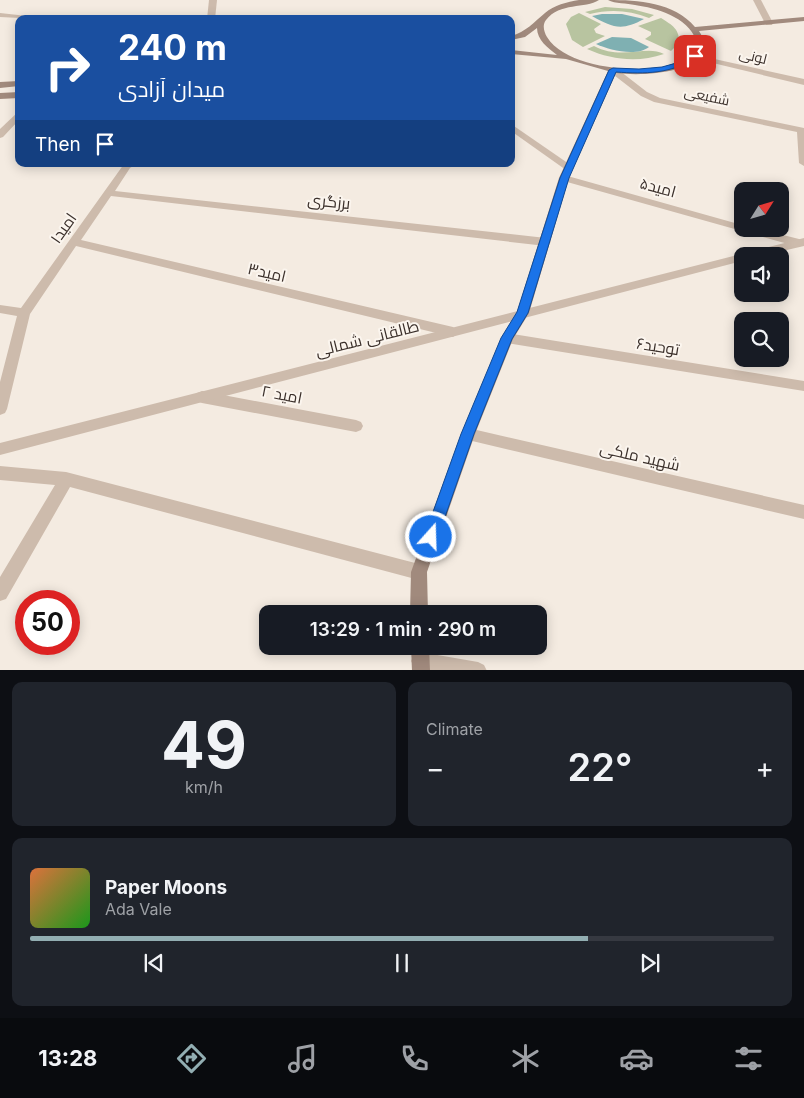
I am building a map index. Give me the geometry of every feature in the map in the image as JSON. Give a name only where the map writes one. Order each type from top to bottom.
[{"type":"main road","points":[[515,37],[522,35],[541,22],[548,13],[562,6],[580,0],[595,0]]},
{"type":"main road","points":[[515,53],[574,60],[613,70],[639,72],[663,70],[682,64],[695,56],[700,47],[700,38],[694,29],[668,12],[630,1],[612,0]]},
{"type":"main road","points":[[694,29],[804,20]]},
{"type":"main road","points":[[541,22],[540,32],[548,44],[574,60]]},
{"type":"main road","points":[[419,605],[419,572],[468,434],[507,338],[522,313],[546,242],[566,173],[613,70]]},
{"type":"main road","points":[[0,85],[15,83]]},
{"type":"main road","points":[[0,96],[15,95]]},
{"type":"street","points":[[202,0],[213,1],[211,15]]},
{"type":"street","points":[[757,0],[768,22]]},
{"type":"street","points":[[0,14],[15,16]]},
{"type":"street","name":"لونی","points":[[695,56],[804,82]]},
{"type":"street","name":"شفیعی","points":[[613,70],[644,94],[657,100],[802,130]]},
{"type":"street","points":[[0,135],[15,118]]},
{"type":"street","points":[[9,125],[15,126]]},
{"type":"street","points":[[515,130],[566,173]]},
{"type":"street","points":[[802,130],[804,163]]},
{"type":"street","name":"امید۱","points":[[24,313],[108,193],[129,167]]},
{"type":"street","name":"امید۵","points":[[566,173],[734,226]]},
{"type":"street","name":"برزگری","points":[[108,193],[546,242]]},
{"type":"street","points":[[782,238],[802,243]]},
{"type":"street","name":"امید۳","points":[[73,242],[453,332]]},
{"type":"street","points":[[785,247],[802,243]]},
{"type":"street","name":"طالقانی شمالی","points":[[0,449],[522,313],[734,260]]},
{"type":"street","points":[[0,309],[24,313],[0,409]]},
{"type":"street","name":"توحید۶","points":[[507,338],[804,386]]},
{"type":"street","name":"امید ۲","points":[[202,397],[356,426]]},
{"type":"street","name":"شهید ملکی","points":[[468,434],[804,512]]},
{"type":"street","points":[[0,473],[66,480],[419,572]]},
{"type":"street","points":[[0,593],[66,480]]},
{"type":"street","points":[[420,659],[478,670]]},
{"type":"green space","points":[[605,7],[632,9],[654,15],[649,18],[620,11],[590,14],[585,12]]},
{"type":"green space","points":[[579,13],[601,24],[594,29],[596,33],[605,36],[583,47],[572,40],[566,24],[571,17]]},
{"type":"green space","points":[[661,18],[672,25],[678,34],[679,43],[671,51],[645,39],[651,35],[651,32],[638,26]]},
{"type":"green space","points":[[594,46],[614,52],[657,51],[664,54],[645,59],[615,58],[587,49]]},
{"type":"water","points":[[622,14],[644,19],[630,25],[618,27],[592,16]]},
{"type":"water","points":[[612,37],[631,38],[649,47],[637,52],[630,52],[596,44]]},
{"type":"route","points":[[431,537],[468,434],[507,338],[522,313],[546,242],[564,178],[613,70],[639,72],[663,70],[682,64],[695,56]]}]
